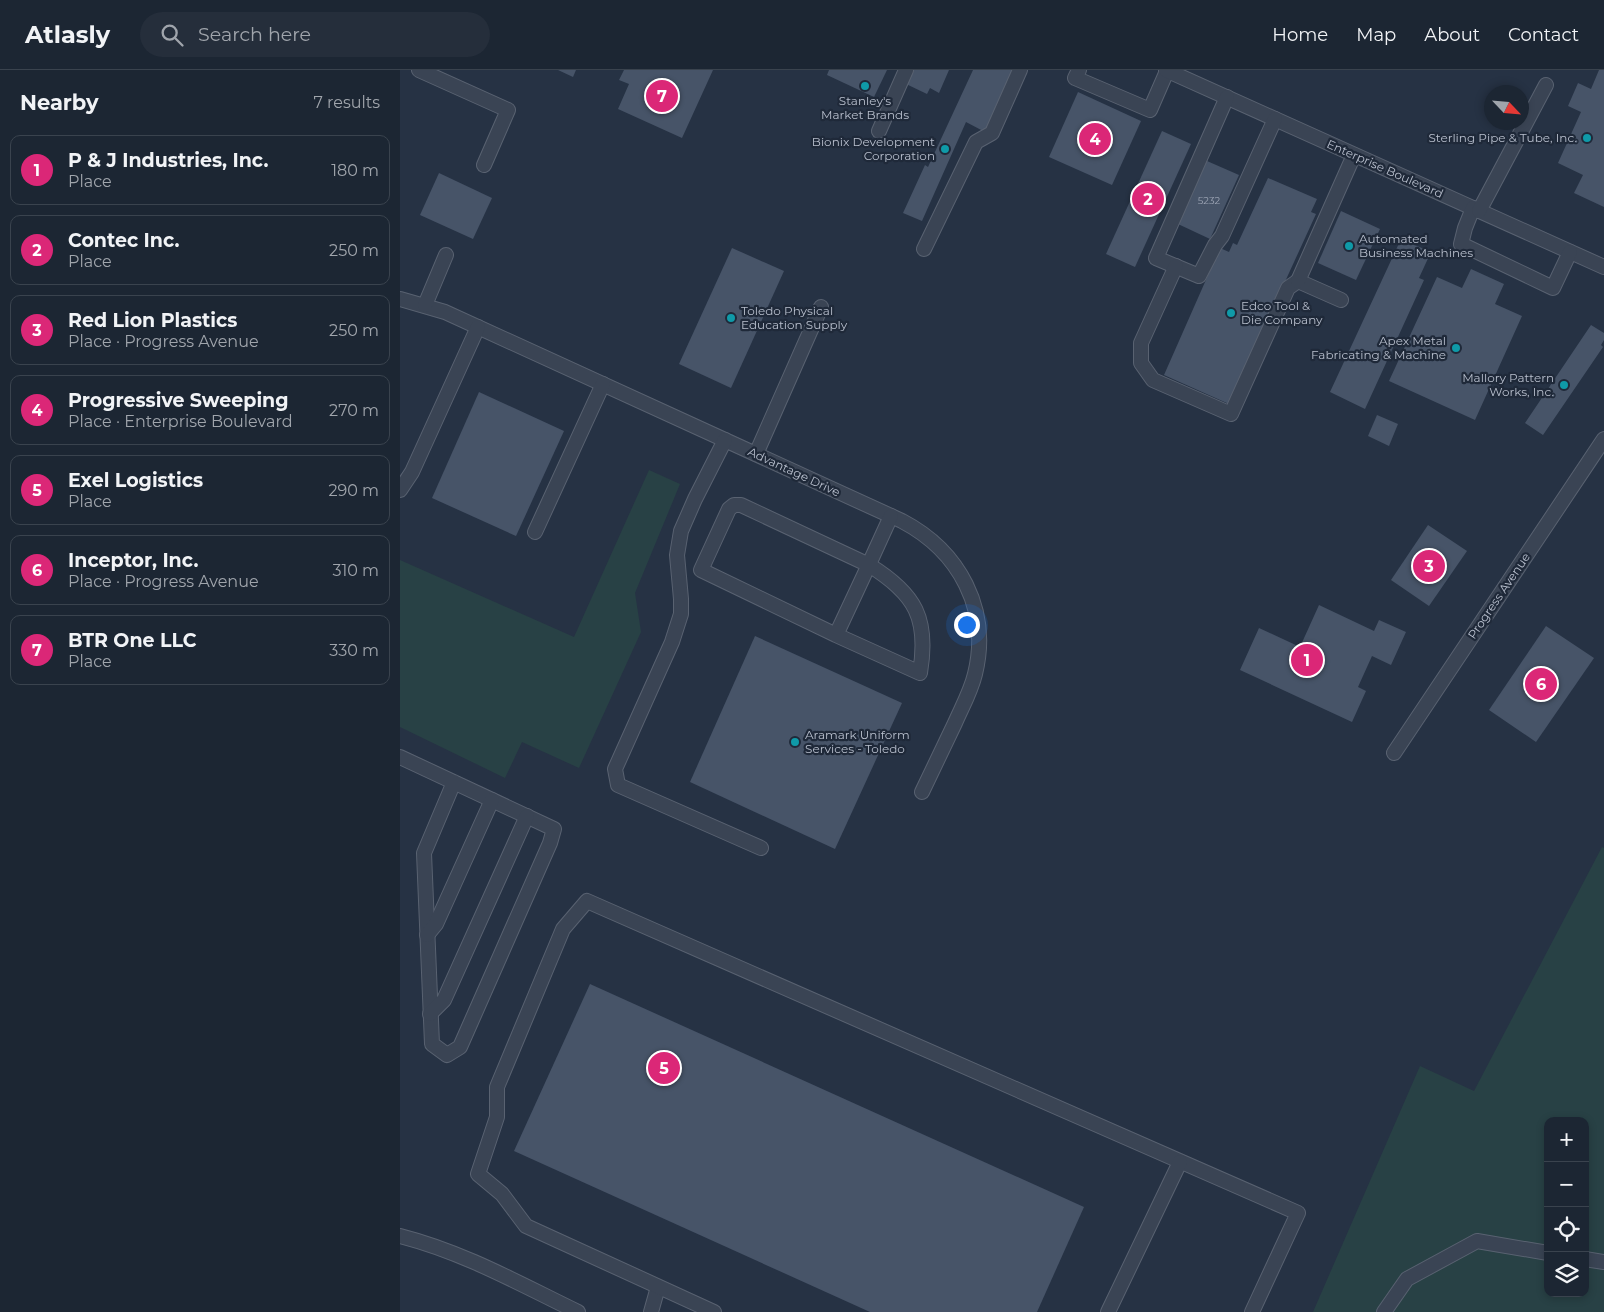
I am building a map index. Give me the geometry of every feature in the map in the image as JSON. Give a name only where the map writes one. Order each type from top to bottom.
[{"type":"street","points":[[419,70],[508,110],[484,166]]},
{"type":"street","points":[[879,131],[906,70]]},
{"type":"street","points":[[924,249],[976,142],[992,133],[1020,70]]},
{"type":"street","points":[[1079,70],[1075,78],[1150,110],[1167,70]]},
{"type":"street","name":"Enterprise Boulevard","points":[[1167,70],[1604,267]]},
{"type":"street","points":[[1546,85],[1465,228],[1461,244],[1553,288],[1570,252]]},
{"type":"street","points":[[1226,97],[1156,258],[1199,276],[1214,245],[1222,236],[1275,119]]},
{"type":"street","points":[[1176,266],[1141,343],[1141,363],[1153,380],[1231,414],[1288,288],[1298,281],[1354,155]]},
{"type":"street","points":[[425,305],[446,255]]},
{"type":"street","points":[[1298,281],[1341,300]]},
{"type":"street","name":"Advantage Drive","points":[[400,299],[445,312],[891,516],[915,528],[932,540],[947,555],[960,573],[977,612],[979,633],[975,673],[969,692],[922,792]]},
{"type":"street","points":[[756,454],[821,307]]},
{"type":"street","points":[[400,490],[412,472],[478,327]]},
{"type":"street","points":[[535,532],[603,384]]},
{"type":"street","name":"Progress Avenue","points":[[1394,753],[1604,439]]},
{"type":"street","points":[[725,440],[681,531],[677,555],[681,599],[680,617],[672,642],[615,769],[615,777],[618,785],[761,848]]},
{"type":"street","points":[[678,571],[701,570],[920,673],[923,637],[918,613],[904,593],[882,573],[869,565],[741,505],[734,505],[728,509],[701,570]]},
{"type":"street","points":[[836,635],[891,516]]},
{"type":"street","points":[[400,756],[554,829],[550,843],[460,1047],[447,1055],[432,1044],[424,853],[454,782]]},
{"type":"street","points":[[427,935],[436,924],[492,800]]},
{"type":"street","points":[[430,1014],[444,1000],[527,816]]},
{"type":"street","points":[[714,1312],[526,1226],[502,1194],[478,1174],[497,1117],[497,1087],[563,929],[587,901],[1298,1213],[1252,1312]]},
{"type":"street","points":[[1108,1312],[1180,1162]]},
{"type":"street","points":[[400,1236],[425,1242],[457,1255],[578,1312]]},
{"type":"street","points":[[1384,1312],[1407,1279],[1477,1241],[1544,1252]]},
{"type":"street","points":[[1589,1260],[1604,1262]]},
{"type":"street","points":[[651,1312],[658,1287]]},
{"type":"green space","points":[[649,470],[680,484],[635,593],[641,632],[579,768],[522,742],[505,778],[400,727],[400,560],[574,637]]},
{"type":"green space","points":[[1602,847],[1604,848],[1604,1312],[1313,1312],[1420,1066],[1474,1091]]},
{"type":"building","points":[[558,70],[576,70],[573,77]]},
{"type":"building","points":[[624,70],[713,70],[682,138],[618,109],[629,84],[619,80]]},
{"type":"building","name":"Stanley's Market Brands","points":[[829,70],[887,70],[874,97],[827,75]]},
{"type":"building","points":[[910,70],[949,70],[939,93],[930,88],[927,94],[904,83]]},
{"type":"building","name":"Bionix Development Corporation","points":[[973,70],[1014,70],[985,132],[966,122],[922,221],[903,213],[925,165],[928,167]]},
{"type":"building","name":"Sterling Pipe & Tube, Inc.","points":[[1599,70],[1604,70],[1604,207],[1574,193],[1583,175],[1558,163],[1581,112],[1568,106],[1578,83],[1591,89]]},
{"type":"building","points":[[1078,92],[1141,121],[1112,185],[1049,157]]},
{"type":"building","points":[[1162,131],[1191,144],[1135,267],[1106,254]]},
{"type":"building","points":[[1207,161],[1239,175],[1210,239],[1178,224]]},
{"type":"building","points":[[439,173],[492,198],[473,239],[420,215]]},
{"type":"building","name":"Edco Tool & Die Company","points":[[1268,178],[1317,199],[1311,212],[1316,214],[1229,404],[1164,375],[1220,248],[1229,252],[1233,243],[1237,245]]},
{"type":"building","name":"Automated Business Machines","points":[[1341,211],[1380,229],[1356,280],[1318,263]]},
{"type":"building","points":[[1401,239],[1431,252],[1419,278],[1424,280],[1365,409],[1330,392]]},
{"type":"building","name":"Toledo Physical Education Supply","points":[[732,248],[784,271],[731,388],[679,364]]},
{"type":"building","name":"Apex Metal Fabricating & Machine","points":[[1471,269],[1504,284],[1495,304],[1522,316],[1475,420],[1389,381],[1437,277],[1462,288]]},
{"type":"building","name":"Mallory Pattern Works, Inc.","points":[[1591,325],[1604,333],[1604,340],[1601,345],[1603,347],[1543,435],[1525,423]]},
{"type":"building","points":[[479,392],[564,431],[516,536],[432,498]]},
{"type":"building","points":[[1377,415],[1398,424],[1389,446],[1368,436]]},
{"type":"building","points":[[1428,525],[1467,551],[1429,606],[1391,580]]},
{"type":"building","points":[[1319,605],[1374,631],[1379,620],[1406,632],[1391,665],[1372,656],[1358,687],[1366,691],[1352,722],[1240,670],[1259,628],[1300,647]]},
{"type":"building","points":[[1546,626],[1594,658],[1536,742],[1489,710]]},
{"type":"building","name":"Aramark Uniform Services - Toledo","points":[[755,636],[902,703],[835,849],[690,782]]},
{"type":"building","points":[[590,984],[1084,1207],[1037,1312],[870,1312],[514,1151]]},
{"type":"place","name":"Stanley's Market Brands","points":[[865,86]]},
{"type":"place","name":"BTR One LLC","points":[[662,96]]},
{"type":"place","name":"Sterling Pipe & Tube, Inc.","points":[[1587,138]]},
{"type":"place","name":"Progressive Sweeping","points":[[1095,139]]},
{"type":"place","name":"Bionix Development Corporation","points":[[945,149]]},
{"type":"place","name":"Contec Inc.","points":[[1148,199]]},
{"type":"place","name":"Automated Business Machines","points":[[1349,246]]},
{"type":"place","name":"Edco Tool & Die Company","points":[[1231,313]]},
{"type":"place","name":"Toledo Physical Education Supply","points":[[731,318]]},
{"type":"place","name":"Apex Metal Fabricating & Machine","points":[[1456,348]]},
{"type":"place","name":"Mallory Pattern Works, Inc.","points":[[1564,385]]},
{"type":"place","name":"Red Lion Plastics","points":[[1429,566]]},
{"type":"place","name":"P & J Industries, Inc.","points":[[1307,660]]},
{"type":"place","name":"Inceptor, Inc.","points":[[1541,684]]},
{"type":"place","name":"Aramark Uniform Services - Toledo","points":[[795,742]]},
{"type":"place","name":"Exel Logistics","points":[[664,1068]]}]
